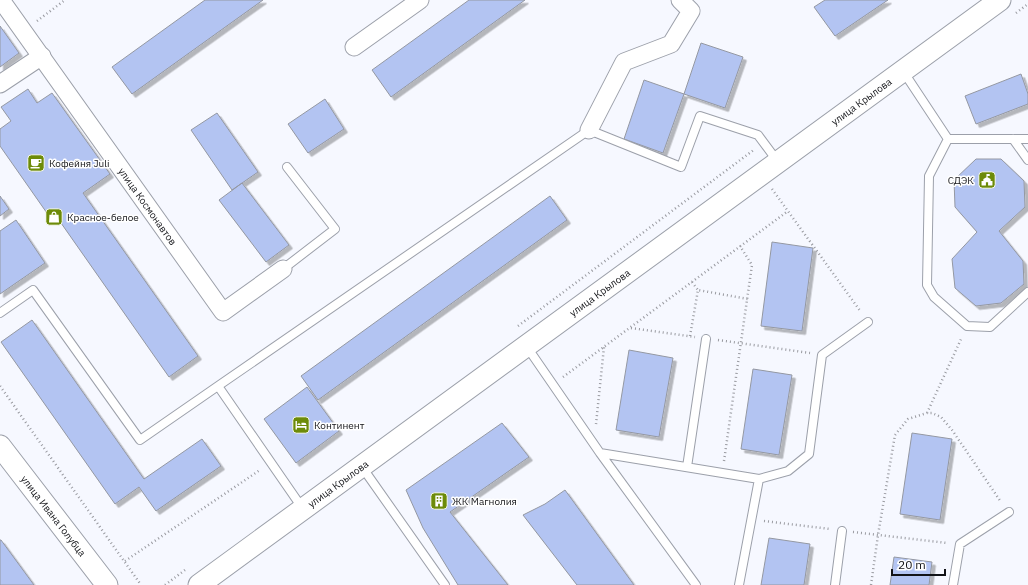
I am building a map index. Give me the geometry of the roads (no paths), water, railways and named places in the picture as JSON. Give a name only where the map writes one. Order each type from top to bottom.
[{"type":"street","name":"улица Космонавтов","points":[[1,0],[222,312],[283,270]]},
{"type":"street","points":[[354,47],[420,0]]},
{"type":"street","points":[[589,130],[624,62],[671,44],[691,11],[680,0]]},
{"type":"street","name":"улица Крылова","points":[[199,585],[1000,0]]},
{"type":"street","points":[[0,84],[42,56]]},
{"type":"street","name":"улица Ивана Голубца","points":[[0,446],[106,585]]},
{"type":"lane","points":[[903,71],[948,139]]},
{"type":"lane","points":[[0,312],[33,290],[140,440],[589,130],[681,167],[700,116],[758,135],[778,162]]},
{"type":"lane","points":[[948,139],[1028,139]]},
{"type":"lane","points":[[948,139],[929,176],[927,285],[934,297],[967,326],[990,327],[1028,292]]},
{"type":"lane","points":[[1013,139],[1028,160]]},
{"type":"lane","points":[[283,270],[335,229],[287,167]]},
{"type":"lane","points":[[600,453],[759,479],[788,471],[809,454],[822,355],[868,322]]},
{"type":"lane","points":[[687,467],[706,339]]},
{"type":"lane","points":[[526,347],[600,453],[696,585]]},
{"type":"lane","points":[[218,386],[303,510]]},
{"type":"lane","points":[[362,467],[445,585]]},
{"type":"lane","points":[[739,585],[759,479]]},
{"type":"lane","points":[[953,585],[960,544],[1009,512]]},
{"type":"lane","points":[[835,585],[842,531]]},
{"type":"place","name":"Кофейня Juli","points":[[36,163]]},
{"type":"place","name":"СДЭК","points":[[987,180]]},
{"type":"place","name":"Красное-белое","points":[[54,217]]},
{"type":"place","name":"Континент","points":[[301,425]]},
{"type":"place","name":"ЖК Магнолия","points":[[439,501]]}]
